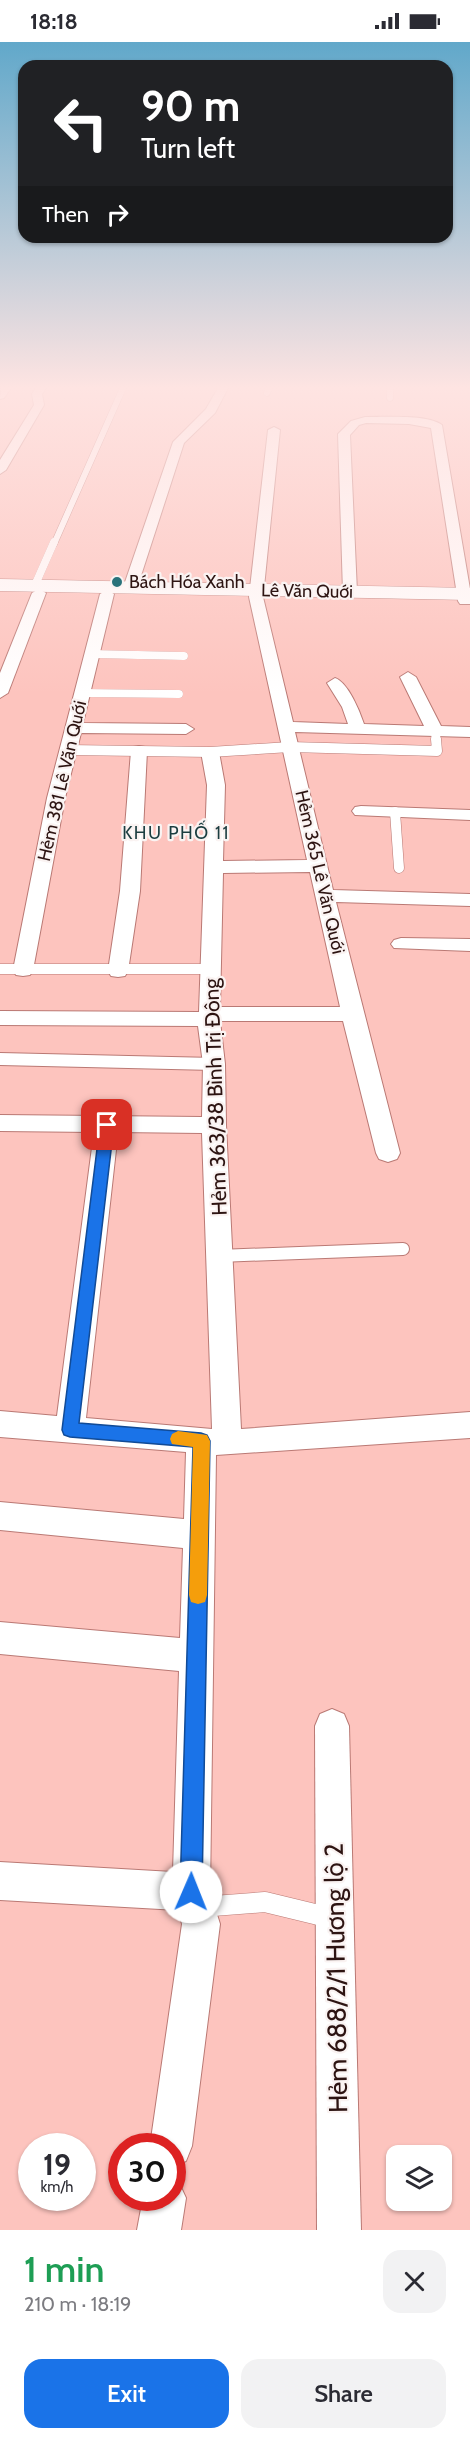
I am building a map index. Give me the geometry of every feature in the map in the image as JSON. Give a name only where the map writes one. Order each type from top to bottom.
[{"type":"main road","name":"Lê Văn Quới","points":[[0,585],[107,594],[467,598]]},
{"type":"main road","name":"Lê Văn Quới","points":[[0,592],[37,589],[130,588],[256,594],[350,592],[467,598]]},
{"type":"street","points":[[130,588],[163,490]]},
{"type":"street","name":"Hẻm 365 Lê Văn Quới","points":[[267,490],[256,594],[352,1014],[388,1153]]},
{"type":"street","points":[[346,490],[350,592]]},
{"type":"street","points":[[446,490],[467,598]]},
{"type":"street","points":[[0,693],[3,675],[37,589]]},
{"type":"street","name":"Hẻm 381 Lê Văn Quới","points":[[22,970],[56,798],[107,594]]},
{"type":"street","points":[[408,677],[435,731]]},
{"type":"street","points":[[334,683],[350,708],[358,729]]},
{"type":"street","points":[[285,727],[470,732]]},
{"type":"street","points":[[73,728],[186,729]]},
{"type":"street","points":[[118,970],[130,891],[139,751]]},
{"type":"street","name":"Hẻm 363/38 Bình Trị Đông","points":[[173,2133],[201,1924],[194,1900],[196,1656],[200,1535],[214,1442],[219,1256],[214,1064],[210,1017],[216,785],[210,752]]},
{"type":"street","points":[[361,811],[470,815]]},
{"type":"street","points":[[214,867],[319,866]]},
{"type":"street","points":[[326,896],[470,900]]},
{"type":"street","points":[[401,944],[470,945]]},
{"type":"street","points":[[0,1018],[352,1014]]},
{"type":"street","points":[[0,1123],[214,1125]]},
{"type":"street","points":[[70,1430],[107,1125]]},
{"type":"street","points":[[0,1424],[214,1442],[470,1425]]},
{"type":"street","points":[[0,1516],[200,1535]]},
{"type":"street","points":[[0,1638],[196,1656]]},
{"type":"street","name":"Hẻm 688/2/1 Hương lộ 2","points":[[332,1726],[339,2230]]},
{"type":"street","points":[[0,1881],[194,1900]]},
{"type":"street","points":[[159,2230],[162,2211]]},
{"type":"lane","points":[[37,589],[79,490]]},
{"type":"lane","points":[[92,654],[184,656]]},
{"type":"lane","points":[[82,693],[179,694]]},
{"type":"lane","points":[[68,750],[210,752],[290,747],[437,751],[435,731]]},
{"type":"lane","points":[[395,812],[399,868]]},
{"type":"lane","points":[[0,969],[211,969]]},
{"type":"lane","points":[[0,1059],[214,1064]]},
{"type":"lane","points":[[219,1256],[403,1249]]},
{"type":"lane","points":[[194,1900],[265,1902],[335,1919]]},
{"type":"slow traffic","points":[[178,1439],[201,1441],[198,1595]]},
{"type":"place","name":"Bách Hóa Xanh","points":[[117,582]]},
{"type":"district","name":"KHU PHỐ 11","points":[[176,833]]},
{"type":"route","points":[[107,1125],[70,1430],[201,1441],[191,1892]]}]
